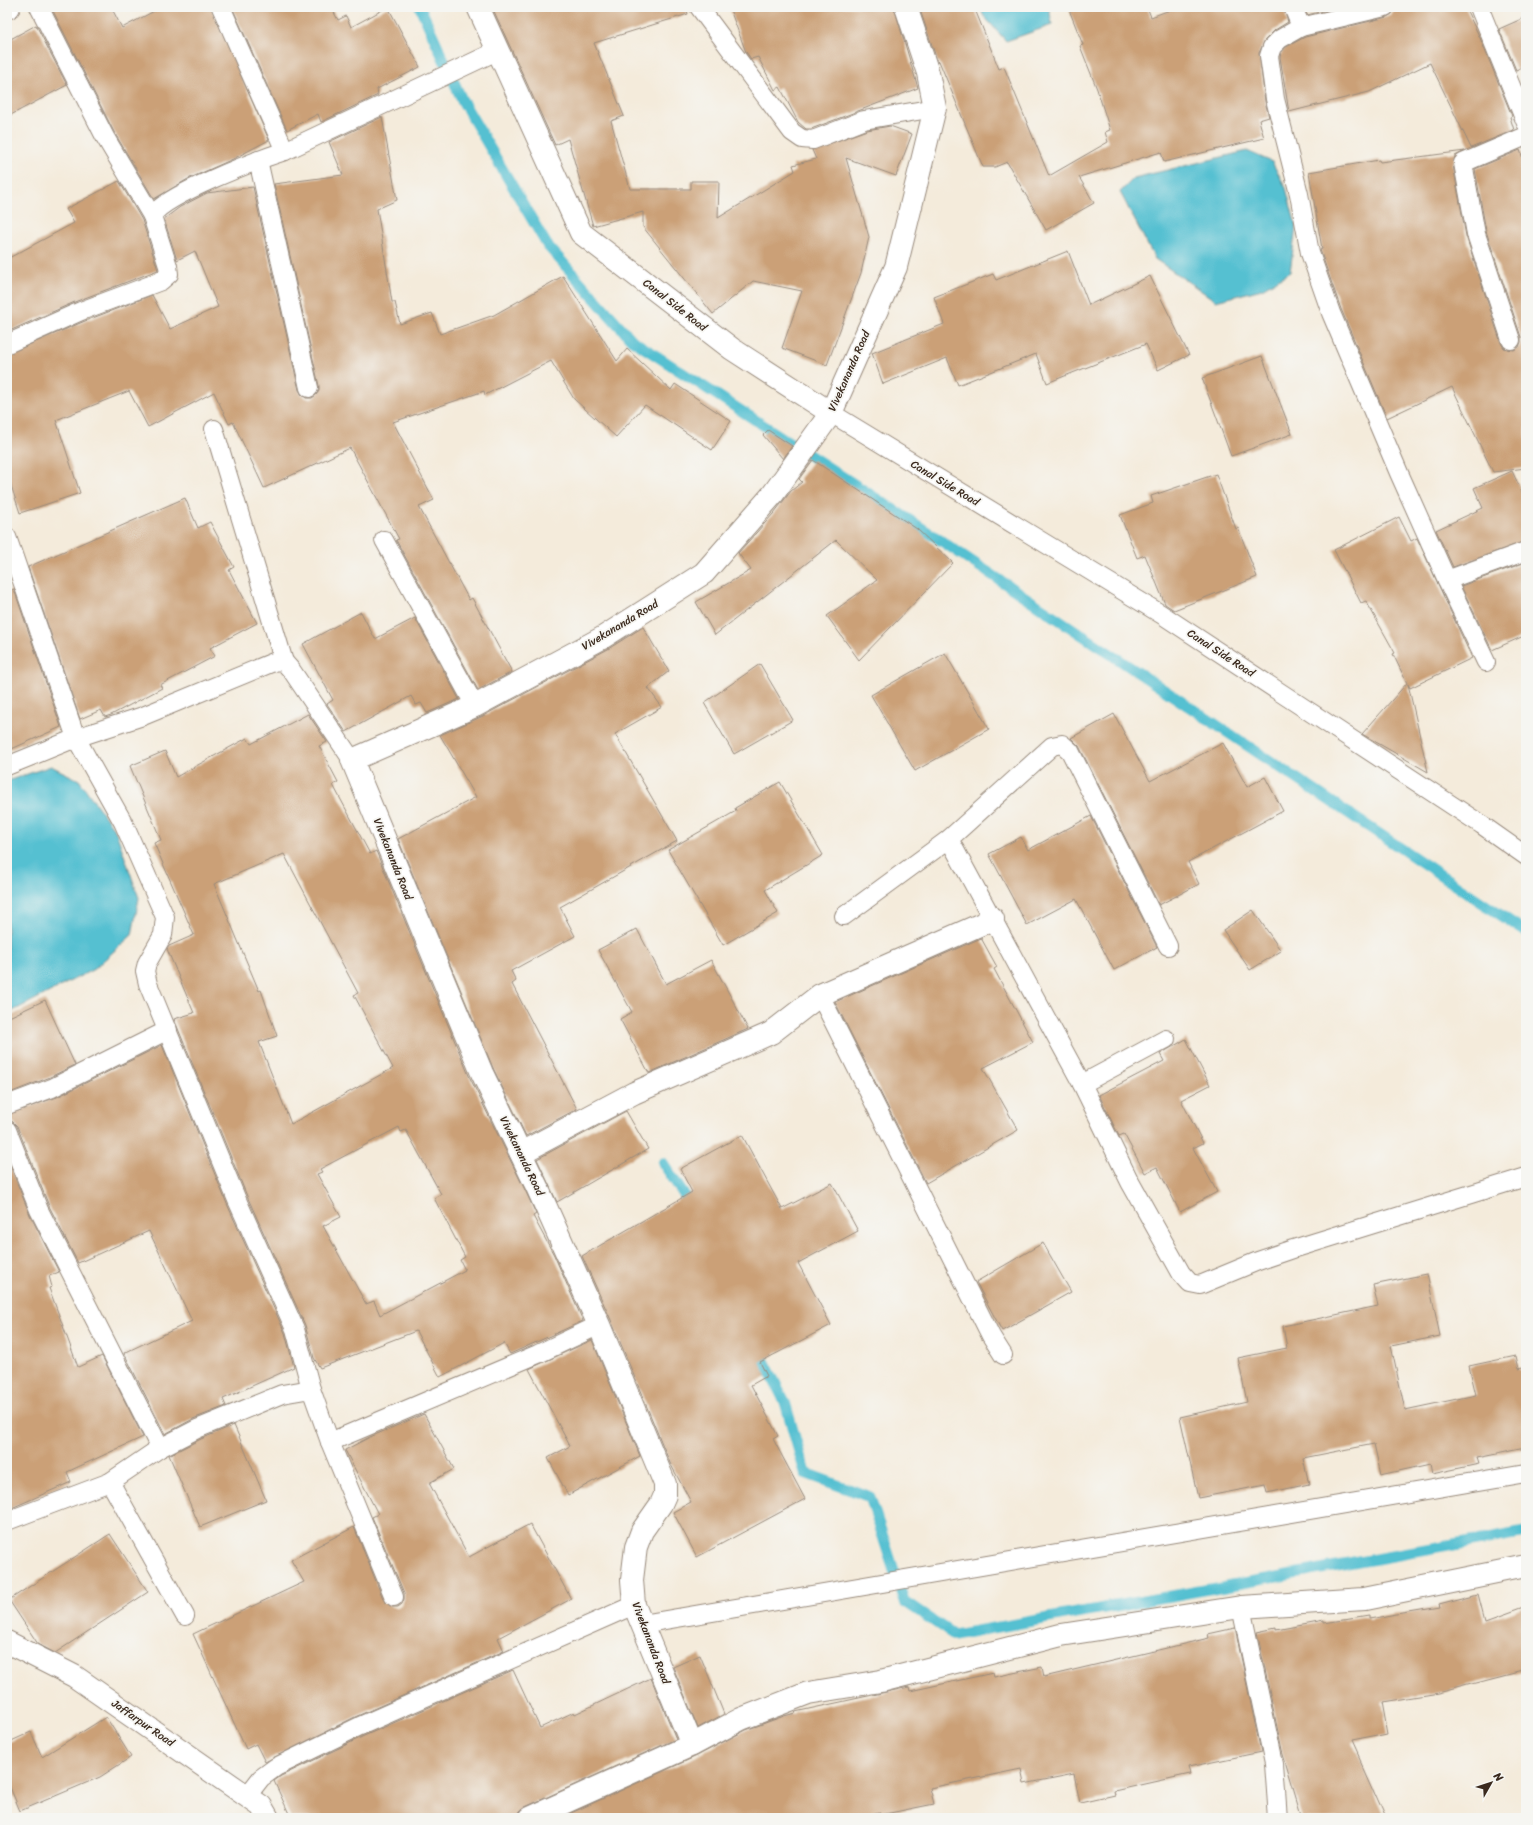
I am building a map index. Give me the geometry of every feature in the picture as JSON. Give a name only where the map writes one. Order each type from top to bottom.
[{"type":"street","name":"Canal Side Road","points":[[478,7],[499,50],[581,233],[826,419]]},
{"type":"street","name":"Vivekananda Road","points":[[692,1745],[638,1615],[632,1580],[636,1547],[642,1531],[661,1504],[665,1494],[665,1484],[599,1325],[521,1153],[482,1073],[352,760],[475,706],[602,638],[704,573],[773,494],[826,419],[896,267],[935,108],[928,73],[906,7]]},
{"type":"street","points":[[521,1153],[634,1093],[771,1033],[820,995],[993,918]]},
{"type":"street","points":[[530,1818],[692,1745],[741,1718],[808,1693],[881,1681],[1061,1635],[1241,1607],[1364,1599],[1526,1566]]},
{"type":"street","name":"Jaffarpur Road","points":[[7,1642],[74,1676],[261,1806],[268,1818]]},
{"type":"lane","points":[[7,344],[81,311],[161,281],[169,274],[168,266],[152,216],[105,137],[39,7]]},
{"type":"lane","points":[[221,7],[285,151]]},
{"type":"lane","points":[[699,7],[792,132],[802,139],[813,140],[864,120],[935,108]]},
{"type":"lane","points":[[1293,7],[1301,27]]},
{"type":"lane","points":[[1385,7],[1301,27],[1280,39],[1272,47],[1269,56],[1275,99],[1299,194],[1310,253],[1331,314],[1447,580],[1486,662]]},
{"type":"lane","points":[[1479,7],[1520,90],[1526,123]]},
{"type":"lane","points":[[152,216],[160,207],[187,192],[258,160],[285,151],[499,50]]},
{"type":"lane","points":[[1511,340],[1476,234],[1463,163],[1526,136]]},
{"type":"lane","points":[[258,160],[309,388]]},
{"type":"lane","name":"Canal Side Road","points":[[826,419],[1161,614],[1482,825],[1526,856]]},
{"type":"lane","points":[[214,429],[284,662],[352,760]]},
{"type":"lane","points":[[7,537],[76,738],[123,822],[165,917],[163,935],[152,952],[145,971],[148,984],[234,1193],[295,1330],[312,1389],[330,1442],[394,1597]]},
{"type":"lane","points":[[384,540],[475,706]]},
{"type":"lane","points":[[1447,580],[1526,551]]},
{"type":"lane","points":[[7,766],[76,738],[143,716],[276,661],[284,662]]},
{"type":"lane","points":[[844,916],[949,839],[1052,746],[1062,744],[1070,751],[1168,946]]},
{"type":"lane","points":[[949,839],[1082,1084],[1130,1182],[1181,1273],[1190,1283],[1200,1285],[1258,1261],[1293,1249],[1526,1177]]},
{"type":"lane","points":[[820,995],[991,1336],[1003,1355]]},
{"type":"lane","points":[[7,1105],[52,1088],[168,1030]]},
{"type":"lane","points":[[1082,1084],[1166,1039]]},
{"type":"lane","points":[[7,1130],[39,1210],[160,1448]]},
{"type":"lane","points":[[330,1442],[538,1354],[599,1325]]},
{"type":"lane","points":[[7,1521],[110,1482],[160,1448],[197,1429],[282,1394],[312,1389]]},
{"type":"lane","points":[[247,1796],[261,1778],[276,1767],[353,1729],[638,1615],[1526,1473]]},
{"type":"lane","points":[[110,1482],[185,1616]]},
{"type":"lane","points":[[1241,1607],[1274,1764],[1278,1818]]},
{"type":"water","points":[[981,7],[1049,7],[1052,25],[1006,41],[983,15]]},
{"type":"water","points":[[1247,151],[1272,162],[1286,188],[1296,226],[1290,272],[1262,289],[1216,301],[1155,259],[1120,192],[1134,178]]},
{"type":"water","points":[[51,766],[79,780],[116,832],[139,898],[132,935],[94,969],[7,1014],[7,781]]},
{"type":"building","points":[[51,7],[111,7],[122,28],[162,7],[211,7],[269,140],[233,159],[188,179],[154,199],[114,132]]},
{"type":"building","points":[[232,7],[331,7],[338,20],[346,16],[351,27],[388,7],[420,67],[377,89],[378,95],[321,122],[318,114],[287,130]]},
{"type":"building","points":[[492,7],[686,7],[688,14],[594,43],[624,116],[611,121],[630,189],[691,189],[691,181],[719,181],[718,218],[795,171],[793,165],[816,159],[812,150],[867,130],[890,126],[912,134],[896,176],[846,158],[869,237],[861,273],[827,365],[782,348],[802,291],[753,281],[713,314],[643,227],[643,212],[593,226],[568,139],[555,145]]},
{"type":"building","points":[[729,7],[894,7],[918,88],[811,129],[806,129],[798,122],[780,87],[775,90],[758,57],[751,59],[746,52]]},
{"type":"building","points":[[919,7],[974,7],[999,69],[1004,67],[1049,176],[1108,142],[1105,132],[1110,130],[1097,89],[1080,46],[1083,45],[1068,7],[1147,7],[1151,17],[1178,7],[1283,7],[1288,22],[1275,30],[1265,40],[1259,53],[1265,101],[1269,117],[1259,120],[1264,138],[1164,162],[1161,152],[1079,177],[1094,203],[1046,230],[1007,162],[995,167],[983,167],[939,61],[938,63]]},
{"type":"building","points":[[1304,7],[1340,7],[1307,15]]},
{"type":"building","points":[[1395,7],[1465,7],[1480,38],[1512,116],[1510,117],[1514,130],[1471,148],[1430,63],[1369,92],[1289,112],[1280,57],[1281,53],[1286,47],[1305,37],[1387,17],[1392,14]]},
{"type":"building","points":[[1526,17],[1526,65],[1516,70],[1499,29]]},
{"type":"building","points":[[36,25],[67,85],[7,117],[7,41]]},
{"type":"building","points":[[382,117],[397,200],[377,209],[392,302],[395,302],[400,324],[432,313],[440,334],[494,315],[563,276],[617,361],[627,349],[671,390],[675,384],[731,421],[712,450],[645,405],[616,437],[574,399],[551,361],[485,395],[484,391],[393,422],[434,500],[419,507],[469,600],[472,598],[512,672],[478,690],[396,540],[399,539],[350,448],[264,488],[233,422],[229,424],[214,392],[148,427],[129,391],[56,420],[80,493],[20,513],[7,473],[7,354],[152,295],[170,329],[218,307],[195,251],[177,260],[164,219],[180,207],[207,193],[253,187],[299,390],[306,398],[312,398],[316,395],[319,391],[319,386],[274,184],[343,175],[329,142]]},
{"type":"building","points":[[1520,150],[1526,167],[1526,468],[1493,472],[1452,387],[1387,418],[1341,309],[1320,250],[1322,249],[1309,172],[1379,160],[1380,162],[1465,151],[1455,156],[1453,165],[1466,236],[1501,343],[1504,348],[1514,350],[1519,347],[1521,337],[1486,231],[1475,169]]},
{"type":"building","points":[[119,181],[142,220],[158,270],[77,301],[7,332],[7,259],[74,223],[66,209]]},
{"type":"building","points":[[1068,251],[1089,305],[1150,276],[1189,355],[1158,370],[1146,344],[1047,383],[1036,354],[958,385],[947,358],[883,384],[872,353],[944,324],[934,297],[993,274],[996,280]]},
{"type":"building","points":[[1262,356],[1292,434],[1231,456],[1202,378]]},
{"type":"building","points":[[768,430],[792,446],[783,459],[763,435]]},
{"type":"building","points":[[813,460],[917,529],[953,563],[859,660],[827,616],[877,580],[836,540],[715,635],[696,602],[751,570],[738,553],[774,513],[791,491],[802,482],[799,479]]},
{"type":"building","points":[[1512,471],[1526,501],[1526,541],[1453,567],[1436,530],[1483,508],[1474,488]]},
{"type":"building","points":[[1216,474],[1236,529],[1238,528],[1257,577],[1174,610],[1165,604],[1145,555],[1137,558],[1120,515],[1153,503],[1151,496]]},
{"type":"building","points":[[185,498],[198,528],[210,522],[234,567],[229,570],[257,623],[210,648],[215,656],[160,685],[162,688],[111,715],[105,717],[101,710],[80,719],[28,567]]},
{"type":"building","points":[[1399,517],[1411,541],[1417,538],[1472,658],[1410,688],[1408,684],[1428,772],[1362,734],[1407,683],[1393,654],[1395,653],[1366,601],[1361,603],[1334,550]]},
{"type":"building","points":[[1526,562],[1526,635],[1492,650],[1461,586]]},
{"type":"building","points":[[14,589],[61,727],[7,751],[7,592]]},
{"type":"building","points":[[361,612],[375,639],[415,618],[459,699],[427,713],[421,703],[416,705],[411,696],[346,732],[327,704],[333,700],[303,644]]},
{"type":"building","points":[[643,627],[669,671],[648,688],[662,707],[615,734],[677,841],[560,907],[575,936],[511,971],[516,981],[512,984],[577,1109],[526,1136],[493,1068],[398,839],[476,797],[440,735],[481,717],[608,649]]},
{"type":"building","points":[[945,653],[989,729],[915,771],[871,695]]},
{"type":"building","points":[[760,664],[793,720],[734,754],[704,703]]},
{"type":"building","points":[[308,714],[327,742],[319,746],[338,782],[333,785],[370,854],[376,851],[470,1078],[526,1192],[536,1214],[533,1216],[554,1255],[583,1321],[510,1354],[504,1343],[440,1377],[416,1331],[320,1368],[314,1358],[305,1325],[247,1196],[174,1019],[194,1013],[167,949],[169,946],[194,935],[154,843],[161,840],[130,766],[165,751],[176,777],[247,738],[251,744]],"holes":[[[284,854],[358,993],[354,995],[393,1068],[291,1124],[259,1042],[277,1036],[261,990],[259,991],[214,884]],[[399,1127],[401,1132],[406,1130],[441,1194],[434,1198],[465,1257],[460,1260],[465,1270],[380,1315],[374,1301],[366,1304],[323,1226],[341,1217],[317,1174],[322,1172],[320,1169]]]},
{"type":"building","points":[[1114,714],[1150,781],[1223,743],[1247,787],[1265,777],[1283,811],[1188,862],[1199,884],[1159,905],[1079,746],[1071,738]]},
{"type":"building","points":[[780,782],[823,855],[765,890],[778,913],[723,945],[668,850],[736,811],[735,808]]},
{"type":"building","points":[[1091,816],[1157,947],[1114,970],[1076,899],[1027,925],[989,854],[1021,837],[1028,850]]},
{"type":"building","points":[[1253,910],[1281,951],[1250,970],[1223,930]]},
{"type":"building","points":[[637,929],[666,984],[711,960],[748,1029],[649,1073],[620,1019],[632,1012],[598,950]]},
{"type":"building","points":[[981,938],[997,967],[994,969],[1033,1042],[983,1068],[1018,1130],[926,1183],[835,1002]]},
{"type":"building","points":[[45,1000],[75,1065],[48,1078],[7,1094],[7,1018]]},
{"type":"building","points":[[1186,1039],[1210,1085],[1181,1100],[1203,1143],[1193,1148],[1217,1192],[1180,1212],[1157,1167],[1145,1173],[1124,1134],[1119,1136],[1099,1095],[1164,1061],[1160,1054]]},
{"type":"building","points":[[162,1045],[227,1204],[285,1333],[294,1367],[223,1399],[226,1406],[193,1419],[165,1434],[124,1353],[192,1321],[149,1231],[78,1263],[49,1206],[17,1126],[13,1122],[7,1120],[7,1115],[57,1097]]},
{"type":"building","points":[[626,1111],[648,1149],[557,1202],[537,1159]]},
{"type":"building","points":[[742,1135],[782,1209],[832,1183],[858,1231],[798,1263],[831,1325],[760,1362],[767,1376],[751,1385],[778,1436],[773,1439],[805,1499],[697,1557],[673,1512],[691,1502],[670,1463],[611,1320],[582,1256],[692,1192],[680,1169]]},
{"type":"building","points":[[7,1158],[30,1215],[59,1272],[49,1276],[52,1287],[49,1288],[78,1367],[102,1356],[143,1437],[67,1472],[71,1482],[7,1510]]},
{"type":"building","points":[[1043,1243],[1071,1292],[1002,1331],[976,1282]]},
{"type":"building","points":[[1427,1274],[1440,1336],[1391,1346],[1405,1410],[1476,1395],[1469,1366],[1516,1356],[1519,1369],[1526,1367],[1526,1448],[1477,1458],[1479,1464],[1432,1474],[1430,1464],[1381,1475],[1374,1444],[1303,1458],[1309,1484],[1267,1493],[1265,1485],[1198,1498],[1180,1417],[1247,1402],[1238,1358],[1287,1348],[1283,1326],[1378,1306],[1373,1285]]},
{"type":"building","points":[[592,1340],[640,1456],[568,1495],[548,1458],[570,1446],[529,1369]]},
{"type":"building","points":[[424,1414],[454,1469],[429,1483],[469,1557],[530,1524],[571,1599],[498,1638],[504,1651],[355,1717],[265,1762],[256,1744],[246,1749],[193,1634],[304,1582],[291,1560],[354,1527],[384,1601],[392,1607],[398,1607],[402,1604],[404,1593],[372,1517],[378,1514],[345,1450],[370,1437]]},
{"type":"building","points":[[234,1425],[266,1500],[200,1527],[169,1455]]},
{"type":"building","points":[[110,1534],[148,1592],[55,1653],[38,1644],[9,1600]]},
{"type":"building","points":[[1478,1594],[1485,1621],[1526,1606],[1526,1670],[1438,1693],[1382,1702],[1388,1735],[1352,1742],[1386,1818],[1302,1818],[1282,1751],[1257,1632],[1324,1621],[1324,1623],[1368,1616],[1368,1619],[1440,1607],[1439,1604]]},
{"type":"building","points":[[1235,1628],[1261,1752],[1188,1767],[1190,1774],[1114,1791],[1115,1795],[1080,1803],[1074,1774],[1024,1784],[1021,1769],[930,1788],[934,1804],[880,1815],[880,1812],[853,1818],[560,1818],[697,1756],[746,1730],[796,1713],[795,1712],[909,1687],[910,1691],[993,1673],[994,1677],[1042,1667],[1044,1677],[1209,1638],[1208,1634]]},
{"type":"building","points":[[700,1655],[724,1714],[698,1728],[673,1667]]},
{"type":"building","points":[[513,1670],[540,1728],[574,1712],[575,1714],[651,1678],[676,1739],[525,1807],[520,1811],[518,1818],[291,1818],[274,1781],[281,1776],[364,1736]]},
{"type":"building","points":[[106,1717],[131,1757],[100,1777],[20,1811],[7,1780],[7,1743],[31,1732],[42,1757]]},
{"type":"waterway","points":[[420,7],[463,102],[547,245],[632,340],[931,534],[1526,932]]},
{"type":"waterway","points":[[663,1163],[686,1198],[691,1209]]},
{"type":"waterway","points":[[757,1347],[785,1402],[805,1473],[870,1497],[904,1601],[954,1635],[1526,1532]]}]
